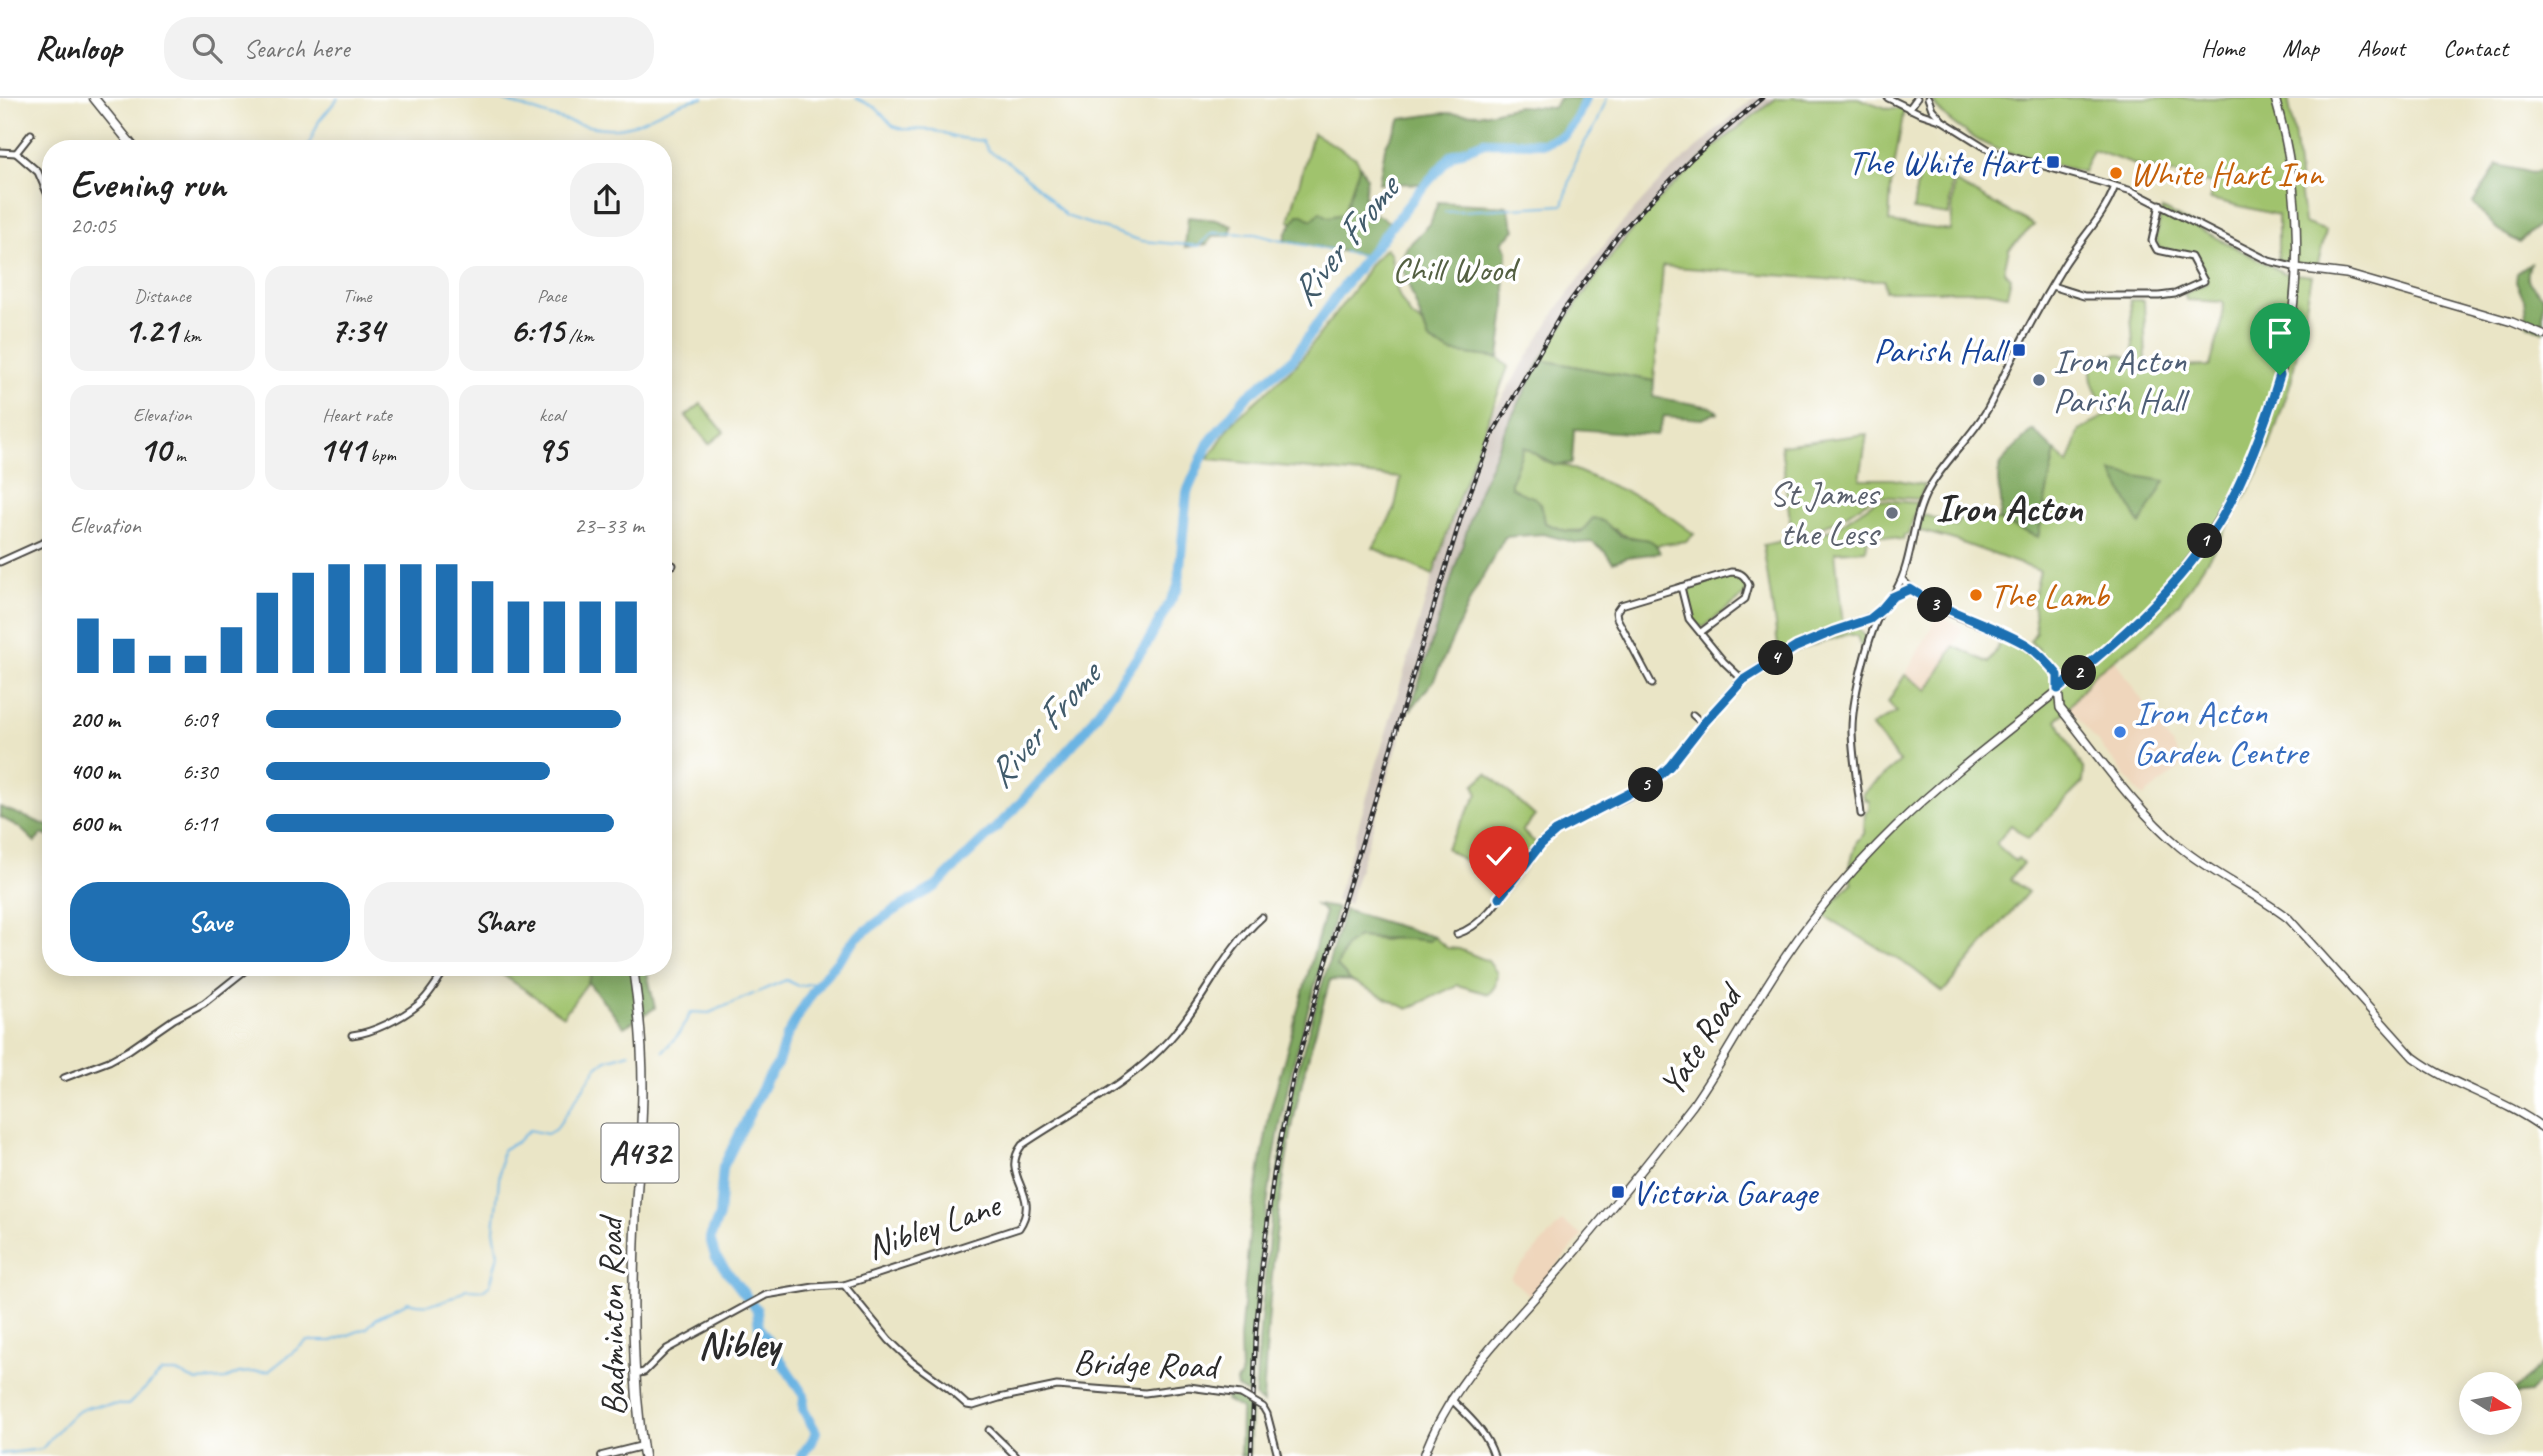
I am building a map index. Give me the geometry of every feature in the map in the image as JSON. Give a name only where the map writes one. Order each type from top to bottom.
[{"type":"main road","points":[[94,98],[128,140]]},
{"type":"main road","name":"Yate Road","points":[[1424,1456],[1431,1436],[1451,1399],[1496,1340],[1581,1245],[1693,1105],[1712,1078],[1772,976],[1846,880],[1896,826],[1951,776],[2096,659],[2150,608],[2188,564],[2219,521],[2252,457],[2270,410],[2287,345],[2297,268],[2295,204],[2281,118],[2275,98]]},
{"type":"main road","points":[[2297,268],[2346,274],[2512,323],[2543,335]]},
{"type":"main road","points":[[2058,689],[2060,708],[2137,806],[2157,827],[2216,873],[2289,919],[2413,1057],[2432,1072],[2516,1111],[2543,1128]]},
{"type":"main road","name":"Badminton Road","points":[[634,976],[639,1013],[643,1109],[636,1208],[635,1374],[644,1456]]},
{"type":"street","points":[[1888,98],[1909,109],[1944,121]]},
{"type":"street","points":[[1909,109],[1917,98]]},
{"type":"street","points":[[1928,98],[1932,109],[1944,121],[1990,151],[2132,191],[2269,261],[2297,268]]},
{"type":"street","points":[[16,153],[31,134]]},
{"type":"street","points":[[0,152],[16,153],[38,172],[42,181]]},
{"type":"street","points":[[1457,934],[1465,932],[1485,915],[1541,844],[1556,831],[1655,780],[1743,680],[1796,647],[1870,619],[1881,610],[1902,579],[1914,528],[1926,493],[1989,408],[2009,365],[2065,263],[2096,222],[2115,186]]},
{"type":"street","points":[[2052,286],[2084,296],[2160,296],[2175,294],[2204,281],[2191,257],[2157,250],[2154,247],[2152,241],[2160,204]]},
{"type":"street","points":[[0,562],[42,543]]},
{"type":"street","points":[[1649,682],[1616,618],[1616,612],[1621,605],[1731,572],[1739,572],[1746,577],[1749,585],[1745,599],[1700,632]]},
{"type":"street","points":[[1902,579],[1910,589],[1938,606],[2026,645],[2058,675],[2058,689]]},
{"type":"street","points":[[1681,587],[1689,619],[1724,662],[1743,680]]},
{"type":"street","points":[[1892,597],[1910,589]]},
{"type":"street","points":[[1861,814],[1852,731],[1869,636],[1881,610]]},
{"type":"street","points":[[1859,622],[1869,636]]},
{"type":"street","points":[[1693,715],[1703,724]]},
{"type":"street","name":"Nibley Lane","points":[[635,1374],[644,1372],[667,1349],[766,1295],[844,1285],[1019,1228],[1026,1218],[1027,1202],[1014,1170],[1015,1155],[1022,1145],[1136,1073],[1178,1030],[1235,944],[1262,917]]},
{"type":"street","points":[[64,1078],[129,1050],[174,1019],[204,1003],[238,976]]},
{"type":"street","points":[[352,1035],[388,1023],[418,1005],[440,976]]},
{"type":"street","name":"Bridge Road","points":[[844,1285],[888,1340],[967,1405],[973,1406],[1057,1386],[1096,1388],[1116,1393],[1145,1393],[1189,1387],[1241,1394],[1263,1407],[1278,1456]]},
{"type":"street","points":[[1451,1399],[1477,1423],[1489,1441],[1494,1456]]},
{"type":"street","points":[[989,1430],[1016,1456]]},
{"type":"street","points":[[602,1456],[642,1446]]},
{"type":"shaded area","points":[[1753,98],[1777,98],[1747,119],[1670,190],[1624,239],[1570,313],[1541,360],[1419,676],[1349,904],[1336,901],[1433,575],[1485,425],[1559,306],[1615,231],[1665,176]]},
{"type":"shaded area","points":[[1938,615],[1959,625],[1962,632],[1928,691],[1905,675]]},
{"type":"shaded area","points":[[2114,659],[2185,764],[2143,797],[2069,707],[2094,674]]},
{"type":"shaded area","points":[[1562,1221],[1582,1236],[1530,1296],[1510,1278]]},
{"type":"green space","points":[[1560,98],[1584,98],[1564,135],[1544,143],[1484,142],[1452,155],[1426,184],[1379,183],[1385,147],[1401,119],[1443,113],[1483,114],[1518,106],[1553,108]]},
{"type":"green space","points":[[1777,98],[1858,98],[1889,109],[1904,109],[1891,186],[1889,222],[1951,231],[1954,182],[2034,225],[2009,249],[2004,271],[2011,278],[2007,295],[1988,291],[1885,291],[1884,280],[1837,280],[1663,266],[1654,381],[1541,360],[1590,285],[1656,203],[1737,129]]},
{"type":"green space","points":[[1933,98],[2288,98],[2304,223],[2326,231],[2317,267],[2278,260],[2278,215],[2210,199],[2212,184],[2149,167],[2147,169],[2093,150],[2083,172],[2016,155],[1987,145],[1968,134],[1941,112]]},
{"type":"green space","points":[[1313,133],[1356,158],[1360,165],[1341,217],[1297,224],[1289,221]]},
{"type":"green space","points":[[1920,164],[1952,169],[1949,215],[1913,210]]},
{"type":"green space","points":[[1360,165],[1366,177],[1364,207],[1391,223],[1391,228],[1368,256],[1284,241],[1298,215],[1312,220],[1320,212],[1328,217],[1343,214]]},
{"type":"green space","points":[[2498,165],[2532,173],[2543,169],[2543,220],[2519,243],[2497,229],[2473,203]]},
{"type":"green space","name":"Chill Wood","points":[[1438,202],[1507,206],[1515,230],[1502,242],[1507,250],[1507,260],[1501,272],[1505,301],[1499,358],[1450,352],[1429,340],[1400,262],[1407,247],[1430,224]]},
{"type":"green space","points":[[2162,209],[2284,273],[2312,276],[2291,382],[2258,474],[2180,602],[2138,642],[2094,674],[2057,720],[2084,770],[2083,782],[2028,839],[2011,825],[1996,844],[2015,861],[2018,858],[2023,863],[2010,879],[2028,892],[1943,992],[1912,968],[1821,914],[1852,883],[1848,871],[1857,841],[1864,834],[1865,813],[1869,809],[1869,801],[1864,799],[1863,793],[1900,762],[1871,726],[1897,712],[1888,702],[1905,675],[1928,690],[1954,646],[1989,663],[2002,640],[2032,655],[2039,650],[2030,641],[2036,632],[2033,599],[2040,571],[1951,539],[1917,530],[1922,514],[1956,526],[1959,520],[1979,513],[2038,537],[2055,451],[2068,464],[2080,430],[2110,413],[2094,386],[2092,364],[2096,357],[2120,354],[2134,360],[2130,300],[2144,300],[2146,363],[2151,367],[2210,366],[2222,323],[2223,302],[2187,300],[2184,294],[2207,283],[2198,264],[2190,255],[2159,248],[2156,238]]},
{"type":"green space","points":[[1188,217],[1217,220],[1232,226],[1230,236],[1213,236],[1208,244],[1185,247]]},
{"type":"green space","points":[[1386,248],[1391,254],[1394,281],[1400,298],[1411,316],[1423,324],[1429,340],[1450,352],[1499,358],[1508,367],[1433,575],[1373,548],[1394,511],[1401,478],[1208,459],[1233,422],[1297,364],[1361,280],[1370,264]]},
{"type":"green space","points":[[2530,264],[2529,282],[2543,296],[2543,332],[2527,324],[2524,300],[2516,282],[2517,273]]},
{"type":"green space","points":[[1541,360],[1654,381],[1653,397],[1711,407],[1718,412],[1702,419],[1664,416],[1657,435],[1574,429],[1572,463],[1555,465],[1524,447],[1511,487],[1538,500],[1545,523],[1566,531],[1581,532],[1593,518],[1598,519],[1622,536],[1649,540],[1660,553],[1627,557],[1613,562],[1592,542],[1577,543],[1543,534],[1505,537],[1472,596],[1434,680],[1410,711],[1478,495],[1504,432]]},
{"type":"green space","points":[[701,404],[724,432],[709,444],[686,416]]},
{"type":"green space","points":[[2033,430],[2055,451],[2038,537],[1998,520],[2001,506],[1998,480],[2000,467],[2009,453]]},
{"type":"green space","points":[[1867,434],[1860,479],[1892,479],[1925,485],[1919,499],[1875,496],[1836,521],[1792,537],[1781,445]]},
{"type":"green space","points":[[1524,447],[1545,461],[1566,466],[1650,502],[1694,534],[1687,541],[1657,545],[1624,535],[1615,529],[1566,531],[1545,523],[1538,501],[1511,488],[1511,481]]},
{"type":"green space","points":[[2112,472],[2165,481],[2140,525]]},
{"type":"green space","points":[[1877,500],[1918,503],[1908,535],[1904,535],[1903,540],[1869,533],[1866,550],[1835,552],[1843,625],[1779,652],[1763,545],[1832,530]]},
{"type":"green space","points":[[1732,573],[1741,575],[1746,581],[1746,594],[1704,627],[1698,626],[1691,617],[1686,590],[1690,586]]},
{"type":"green space","points":[[1857,627],[1865,638],[1863,652],[1857,636],[1848,634],[1792,652],[1824,638]]},
{"type":"green space","points":[[1487,773],[1535,816],[1522,831],[1537,844],[1503,887],[1446,848],[1478,794],[1474,785]]},
{"type":"green space","points":[[0,807],[42,823],[42,834],[35,842],[19,827],[0,817]]},
{"type":"green space","points":[[1316,905],[1337,908],[1295,1057],[1274,1156],[1255,1315],[1250,1395],[1237,1388],[1236,1383],[1241,1376],[1240,1338],[1250,1226],[1270,1111],[1325,912]]},
{"type":"green space","points":[[1344,910],[1434,937],[1429,941],[1358,937],[1346,946],[1337,966],[1351,981],[1330,980],[1303,1078],[1280,1199],[1271,1281],[1263,1404],[1255,1397],[1266,1262],[1279,1160],[1297,1072]]},
{"type":"green space","points":[[1403,936],[1429,941],[1434,937],[1447,948],[1459,949],[1488,961],[1497,973],[1495,986],[1489,994],[1457,985],[1408,1009],[1351,981],[1337,966],[1346,946],[1358,937],[1384,940]]},
{"type":"green space","points":[[505,976],[591,976],[563,1016]]},
{"type":"green space","points":[[591,976],[648,976],[655,1008],[624,1027],[588,982]]},
{"type":"green space","points":[[2543,1363],[2543,1386],[2537,1383],[2530,1393],[2522,1394],[2522,1383]]},
{"type":"green space","points":[[1227,1396],[1239,1396],[1251,1406],[1249,1456],[1240,1456],[1241,1409],[1226,1400]]},
{"type":"waterway","points":[[311,140],[319,121],[338,98]]},
{"type":"waterway","points":[[495,98],[563,120],[600,128],[632,125],[684,102],[703,98]]},
{"type":"waterway","points":[[856,98],[876,108],[893,126],[933,130],[953,137],[983,141],[989,151],[1008,162],[1043,191],[1066,216],[1142,241],[1199,246],[1212,233],[1255,234],[1338,251]]},
{"type":"waterway","name":"River Frome","points":[[801,1456],[816,1432],[803,1409],[804,1396],[759,1327],[757,1310],[715,1256],[710,1238],[719,1216],[723,1167],[766,1081],[777,1065],[786,1038],[802,1009],[818,984],[857,937],[893,911],[935,887],[1014,810],[1084,732],[1148,642],[1178,587],[1187,492],[1208,444],[1245,398],[1293,359],[1339,292],[1417,194],[1452,155],[1484,142],[1544,143],[1564,135],[1575,122],[1586,98]]},
{"type":"waterway","points":[[1445,212],[1563,205],[1578,153],[1597,123],[1607,98]]},
{"type":"waterway","points":[[1344,252],[1368,256]]},
{"type":"waterway","points":[[663,1051],[678,1035],[691,1012],[709,1013],[786,980],[799,986],[818,984]]},
{"type":"waterway","points":[[0,1454],[42,1449],[70,1417],[87,1408],[128,1405],[162,1372],[176,1372],[197,1381],[226,1379],[239,1373],[269,1371],[307,1341],[332,1341],[367,1328],[377,1318],[408,1302],[431,1304],[446,1300],[466,1289],[484,1290],[490,1285],[498,1255],[494,1230],[502,1150],[517,1142],[529,1130],[547,1134],[556,1129],[597,1067],[606,1060],[630,1053]]},
{"type":"railway","points":[[1251,1456],[1256,1331],[1262,1264],[1274,1173],[1293,1076],[1462,514],[1493,433],[1563,311],[1619,234],[1692,158],[1762,98]]},
{"type":"place","name":"The White Hart","points":[[2053,162]]},
{"type":"place","name":"White Hart Inn","points":[[2116,173]]},
{"type":"place","name":"Parish Hall","points":[[2019,350]]},
{"type":"place","name":"Iron Acton Parish Hall","points":[[2039,380]]},
{"type":"place","name":"St James the Less","points":[[1892,513]]},
{"type":"place","name":"The Lamb","points":[[1976,595]]},
{"type":"place","name":"Iron Acton Garden Centre","points":[[2120,732]]},
{"type":"place","name":"Victoria Garage","points":[[1618,1192]]},
{"type":"district","name":"Iron Acton","points":[[2009,508]]},
{"type":"district","name":"Nibley","points":[[739,1344]]},
{"type":"route","points":[[1499,898],[1523,865],[1556,831],[1655,780],[1743,680],[1796,647],[1870,619],[1892,597],[1910,589],[1938,606],[2008,636],[2035,651],[2058,675],[2058,689],[2121,637],[2150,608],[2188,564],[2219,521],[2252,457],[2280,375]]}]
